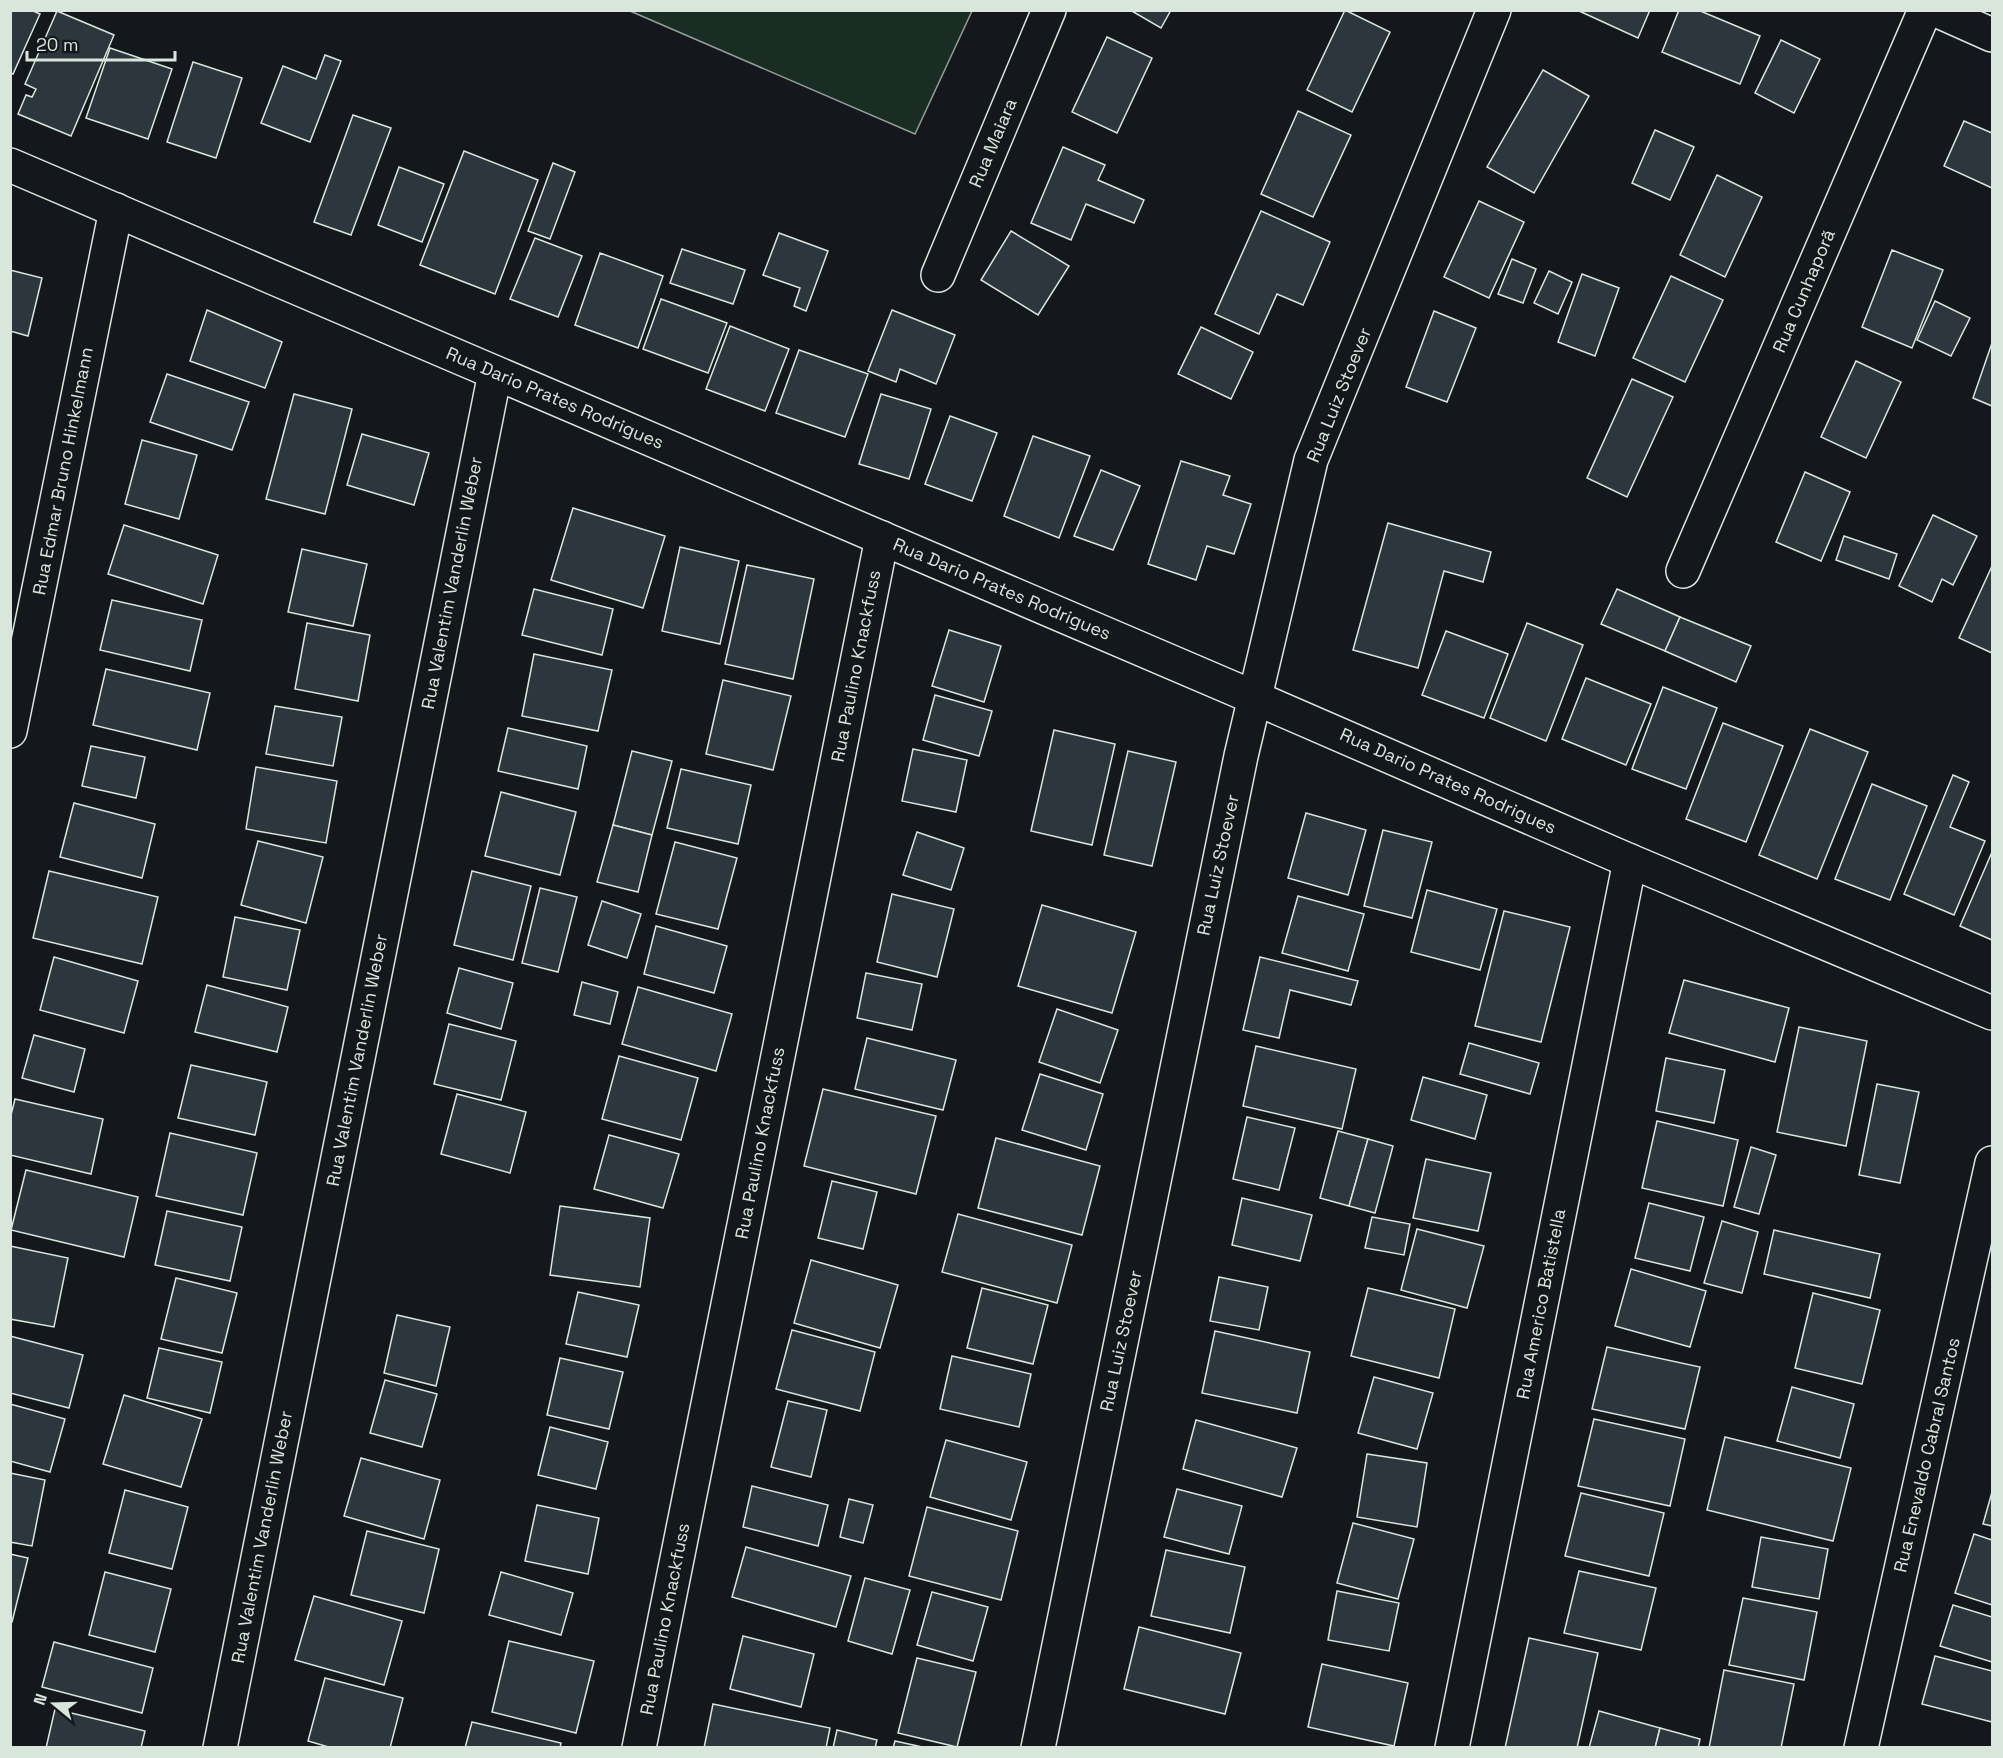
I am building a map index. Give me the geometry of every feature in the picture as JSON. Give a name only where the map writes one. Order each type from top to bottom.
[{"type":"street","name":"Rua Maiara","points":[[938,275],[1049,10]]},
{"type":"street","name":"Rua Luiz Stoever","points":[[1038,1748],[1253,697],[1311,460],[1494,10]]},
{"type":"street","name":"Rua Cunhaporã","points":[[1683,571],[1925,10]]},
{"type":"street","points":[[1936,10],[1992,35]]},
{"type":"street","name":"Rua Dario Prates Rodrigues","points":[[10,165],[1253,697],[1630,861],[1992,1013]]},
{"type":"street","name":"Rua Edmar Bruno Hinkelmann","points":[[10,731],[116,210]]},
{"type":"street","name":"Rua Valentim Vanderlin Weber","points":[[220,1748],[495,373]]},
{"type":"street","name":"Rua Paulino Knackfuss","points":[[639,1748],[882,538]]},
{"type":"street","name":"Rua Americo Batistella","points":[[1452,1748],[1630,861]]},
{"type":"street","name":"Rua Enevaldo Cabral Santos","points":[[1861,1748],[1992,1163]]},
{"type":"green space","points":[[630,11],[972,11],[915,134]]},
{"type":"building","points":[[10,10],[31,10],[40,14],[13,74],[10,73]]},
{"type":"building","points":[[1130,10],[1171,10],[1161,28]]},
{"type":"building","points":[[1345,10],[1390,32],[1352,112],[1307,90]]},
{"type":"building","points":[[1577,10],[1650,10],[1638,38]]},
{"type":"building","points":[[1679,10],[1698,10],[1760,36],[1740,84],[1662,52]]},
{"type":"building","points":[[57,11],[114,35],[71,136],[18,114],[26,95],[32,97],[36,89],[25,84]]},
{"type":"building","points":[[1107,37],[1152,58],[1117,133],[1072,112]]},
{"type":"building","points":[[1781,40],[1820,59],[1794,113],[1755,93]]},
{"type":"building","points":[[110,48],[172,69],[148,139],[86,118]]},
{"type":"building","points":[[325,55],[341,61],[310,142],[261,123],[283,66],[316,79]]},
{"type":"building","points":[[193,62],[242,78],[216,158],[167,142]]},
{"type":"building","points":[[1543,70],[1589,96],[1534,193],[1487,167]]},
{"type":"building","points":[[1298,111],[1351,135],[1313,217],[1261,194]]},
{"type":"building","points":[[353,115],[391,128],[351,235],[314,222]]},
{"type":"building","points":[[1964,121],[1992,133],[1992,188],[1944,166]]},
{"type":"building","points":[[1655,130],[1694,147],[1670,200],[1632,183]]},
{"type":"building","points":[[1063,147],[1105,165],[1098,180],[1144,200],[1134,223],[1086,204],[1071,240],[1031,223]]},
{"type":"building","points":[[464,151],[538,180],[495,294],[420,265]]},
{"type":"building","points":[[553,163],[575,172],[550,239],[528,231]]},
{"type":"building","points":[[399,167],[444,184],[422,242],[378,225]]},
{"type":"building","points":[[1717,175],[1762,197],[1725,277],[1680,255]]},
{"type":"building","points":[[1479,201],[1524,222],[1489,298],[1444,277]]},
{"type":"building","points":[[1261,211],[1330,242],[1303,305],[1277,294],[1259,334],[1215,314]]},
{"type":"building","points":[[1011,231],[1069,266],[1038,315],[981,280]]},
{"type":"building","points":[[779,233],[828,251],[806,311],[794,306],[800,288],[763,275]]},
{"type":"building","points":[[535,238],[582,256],[558,317],[510,299]]},
{"type":"building","points":[[682,249],[745,270],[733,304],[670,283]]},
{"type":"building","points":[[1892,250],[1943,270],[1912,348],[1862,327]]},
{"type":"building","points":[[600,253],[663,276],[638,348],[575,325]]},
{"type":"building","points":[[1512,259],[1536,269],[1523,303],[1498,294]]},
{"type":"building","points":[[10,270],[42,278],[28,336],[10,331]]},
{"type":"building","points":[[1549,271],[1572,282],[1558,314],[1534,303]]},
{"type":"building","points":[[1582,274],[1619,288],[1595,356],[1558,342]]},
{"type":"building","points":[[1671,276],[1723,300],[1685,382],[1633,358]]},
{"type":"building","points":[[661,299],[727,323],[708,373],[643,349]]},
{"type":"building","points":[[1935,301],[1970,318],[1951,356],[1917,340]]},
{"type":"building","points":[[207,310],[282,342],[265,388],[190,361]]},
{"type":"building","points":[[892,310],[955,335],[936,384],[900,369],[896,382],[868,371]]},
{"type":"building","points":[[1434,311],[1476,328],[1447,402],[1406,387]]},
{"type":"building","points":[[730,326],[789,349],[765,411],[706,389]]},
{"type":"building","points":[[1201,327],[1253,352],[1231,399],[1178,374]]},
{"type":"building","points":[[1992,343],[1992,406],[1973,398]]},
{"type":"building","points":[[799,350],[868,374],[845,437],[776,413]]},
{"type":"building","points":[[1856,361],[1901,382],[1866,458],[1821,437]]},
{"type":"building","points":[[167,374],[249,402],[232,450],[150,422]]},
{"type":"building","points":[[1632,379],[1673,397],[1627,497],[1587,478]]},
{"type":"building","points":[[294,394],[352,409],[325,514],[266,499]]},
{"type":"building","points":[[881,394],[931,409],[909,479],[859,464]]},
{"type":"building","points":[[950,416],[997,433],[972,501],[925,484]]},
{"type":"building","points":[[362,434],[429,453],[414,505],[347,485]]},
{"type":"building","points":[[1033,436],[1090,456],[1059,538],[1004,516]]},
{"type":"building","points":[[142,440],[197,455],[179,519],[125,504]]},
{"type":"building","points":[[1181,461],[1230,476],[1223,495],[1251,504],[1234,554],[1207,546],[1196,580],[1148,564]]},
{"type":"building","points":[[1101,470],[1140,486],[1113,550],[1074,536]]},
{"type":"building","points":[[1805,472],[1850,492],[1821,561],[1776,542]]},
{"type":"building","points":[[573,508],[665,536],[643,608],[551,580]]},
{"type":"building","points":[[1933,515],[1977,536],[1953,585],[1942,579],[1932,602],[1899,586]]},
{"type":"building","points":[[1388,523],[1491,552],[1483,582],[1444,571],[1418,668],[1353,650]]},
{"type":"building","points":[[124,525],[218,555],[203,604],[108,574]]},
{"type":"building","points":[[1844,536],[1897,554],[1889,579],[1836,560]]},
{"type":"building","points":[[680,547],[739,561],[720,644],[662,631]]},
{"type":"building","points":[[302,549],[367,564],[353,626],[288,612]]},
{"type":"building","points":[[747,565],[814,579],[793,679],[725,664]]},
{"type":"building","points":[[1992,566],[1992,653],[1959,638]]},
{"type":"building","points":[[534,589],[613,609],[602,655],[522,635]]},
{"type":"building","points":[[1617,589],[1680,617],[1665,651],[1601,624]]},
{"type":"building","points":[[112,600],[202,620],[190,671],[100,650]]},
{"type":"building","points":[[1680,617],[1751,646],[1736,682],[1665,651]]},
{"type":"building","points":[[307,623],[370,635],[358,701],[295,689]]},
{"type":"building","points":[[1527,623],[1583,645],[1546,741],[1490,718]]},
{"type":"building","points":[[949,630],[1001,646],[984,702],[932,686]]},
{"type":"building","points":[[1446,631],[1508,654],[1484,718],[1422,695]]},
{"type":"building","points":[[534,654],[612,670],[598,731],[522,716]]},
{"type":"building","points":[[106,669],[210,693],[197,750],[93,725]]},
{"type":"building","points":[[1586,678],[1651,704],[1626,765],[1562,739]]},
{"type":"building","points":[[723,680],[791,696],[773,770],[706,754]]},
{"type":"building","points":[[1663,687],[1717,708],[1686,789],[1632,769]]},
{"type":"building","points":[[935,695],[992,711],[979,756],[923,740]]},
{"type":"building","points":[[275,706],[342,717],[333,766],[266,754]]},
{"type":"building","points":[[1723,723],[1783,746],[1746,842],[1686,819]]},
{"type":"building","points":[[508,728],[587,746],[578,789],[498,771]]},
{"type":"building","points":[[1810,729],[1868,752],[1817,879],[1759,855]]},
{"type":"building","points":[[1054,730],[1115,744],[1092,845],[1031,831]]},
{"type":"building","points":[[91,746],[145,757],[136,798],[82,786]]},
{"type":"building","points":[[913,749],[967,760],[956,812],[902,801]]},
{"type":"building","points":[[632,751],[672,761],[652,835],[613,825]]},
{"type":"building","points":[[1128,751],[1176,762],[1152,866],[1104,855]]},
{"type":"building","points":[[256,767],[337,781],[326,843],[246,829]]},
{"type":"building","points":[[681,769],[751,785],[738,844],[667,828]]},
{"type":"building","points":[[1953,775],[1969,782],[1950,827],[1985,841],[1954,915],[1904,894]]},
{"type":"building","points":[[1872,784],[1927,806],[1890,900],[1835,879]]},
{"type":"building","points":[[501,792],[576,812],[560,875],[485,856]]},
{"type":"building","points":[[74,803],[155,824],[142,878],[60,857]]},
{"type":"building","points":[[1306,813],[1366,830],[1348,895],[1288,878]]},
{"type":"building","points":[[613,825],[652,835],[638,892],[597,882]]},
{"type":"building","points":[[1383,830],[1432,842],[1412,918],[1364,906]]},
{"type":"building","points":[[917,832],[964,848],[951,890],[903,875]]},
{"type":"building","points":[[258,841],[323,857],[306,923],[241,905]]},
{"type":"building","points":[[675,842],[737,858],[718,929],[656,914]]},
{"type":"building","points":[[1992,852],[1992,940],[1960,926]]},
{"type":"building","points":[[49,871],[158,897],[142,964],[33,938]]},
{"type":"building","points":[[472,871],[531,886],[513,960],[454,945]]},
{"type":"building","points":[[540,888],[577,897],[558,972],[522,963]]},
{"type":"building","points":[[1427,890],[1497,909],[1480,970],[1411,952]]},
{"type":"building","points":[[892,894],[954,909],[937,977],[877,962]]},
{"type":"building","points":[[1298,896],[1364,914],[1348,971],[1282,953]]},
{"type":"building","points":[[602,901],[641,914],[627,958],[588,945]]},
{"type":"building","points":[[1042,905],[1136,932],[1112,1013],[1018,986]]},
{"type":"building","points":[[1504,911],[1570,927],[1541,1042],[1475,1026]]},
{"type":"building","points":[[235,917],[300,930],[287,990],[223,977]]},
{"type":"building","points":[[656,926],[727,946],[714,993],[644,974]]},
{"type":"building","points":[[54,957],[138,981],[124,1033],[40,1010]]},
{"type":"building","points":[[1260,957],[1358,981],[1351,1005],[1290,990],[1279,1038],[1243,1030]]},
{"type":"building","points":[[459,968],[513,983],[501,1029],[447,1013]]},
{"type":"building","points":[[866,973],[922,984],[912,1030],[857,1018]]},
{"type":"building","points":[[1684,980],[1789,1008],[1775,1062],[1669,1033]]},
{"type":"building","points":[[582,982],[618,992],[610,1024],[574,1015]]},
{"type":"building","points":[[207,985],[288,1007],[277,1052],[195,1032]]},
{"type":"building","points":[[638,987],[732,1014],[716,1071],[622,1044]]},
{"type":"building","points":[[1057,1009],[1118,1030],[1100,1083],[1039,1062]]},
{"type":"building","points":[[449,1024],[516,1041],[501,1100],[434,1084]]},
{"type":"building","points":[[1799,1027],[1867,1041],[1846,1146],[1777,1132]]},
{"type":"building","points":[[34,1035],[85,1049],[74,1092],[22,1078]]},
{"type":"building","points":[[867,1038],[956,1060],[943,1110],[855,1089]]},
{"type":"building","points":[[1469,1043],[1539,1063],[1530,1094],[1460,1074]]},
{"type":"building","points":[[1256,1046],[1356,1069],[1342,1129],[1243,1106]]},
{"type":"building","points":[[619,1056],[698,1078],[681,1140],[602,1119]]},
{"type":"building","points":[[1666,1058],[1725,1070],[1714,1123],[1656,1111]]},
{"type":"building","points":[[191,1065],[267,1082],[255,1135],[178,1118]]},
{"type":"building","points":[[1040,1074],[1103,1094],[1086,1150],[1022,1130]]},
{"type":"building","points":[[1423,1077],[1487,1095],[1475,1139],[1411,1120]]},
{"type":"building","points":[[1877,1084],[1919,1092],[1900,1183],[1859,1175]]},
{"type":"building","points":[[823,1089],[936,1116],[916,1194],[804,1166]]},
{"type":"building","points":[[457,1094],[526,1112],[510,1173],[441,1154]]},
{"type":"building","points":[[15,1099],[103,1119],[91,1174],[10,1155],[10,1119]]},
{"type":"building","points":[[1247,1117],[1295,1128],[1279,1190],[1233,1179]]},
{"type":"building","points":[[1657,1121],[1738,1140],[1723,1206],[1642,1188]]},
{"type":"building","points":[[1338,1131],[1368,1139],[1349,1206],[1320,1198]]},
{"type":"building","points":[[170,1133],[257,1153],[243,1215],[156,1196]]},
{"type":"building","points":[[609,1135],[679,1154],[663,1208],[594,1189]]},
{"type":"building","points":[[996,1138],[1100,1166],[1082,1235],[978,1208]]},
{"type":"building","points":[[1368,1139],[1393,1146],[1375,1213],[1349,1206]]},
{"type":"building","points":[[1751,1147],[1776,1155],[1759,1214],[1734,1207]]},
{"type":"building","points":[[1426,1159],[1491,1173],[1478,1231],[1413,1218]]},
{"type":"building","points":[[26,1170],[138,1197],[124,1257],[11,1230]]},
{"type":"building","points":[[832,1181],[877,1192],[863,1249],[818,1238]]},
{"type":"building","points":[[1242,1198],[1312,1215],[1300,1261],[1232,1245]]},
{"type":"building","points":[[1649,1203],[1704,1217],[1690,1271],[1635,1258]]},
{"type":"building","points":[[560,1206],[650,1218],[640,1287],[550,1275]]},
{"type":"building","points":[[167,1211],[242,1227],[230,1281],[155,1265]]},
{"type":"building","points":[[958,1214],[1072,1245],[1057,1303],[942,1272]]},
{"type":"building","points":[[1372,1217],[1410,1224],[1404,1255],[1365,1248]]},
{"type":"building","points":[[1722,1221],[1758,1232],[1742,1293],[1704,1283]]},
{"type":"building","points":[[1417,1229],[1484,1246],[1467,1308],[1401,1290]]},
{"type":"building","points":[[1774,1230],[1880,1254],[1870,1298],[1764,1274]]},
{"type":"building","points":[[10,1246],[68,1258],[54,1327],[10,1319]]},
{"type":"building","points":[[811,1260],[898,1285],[880,1348],[794,1323]]},
{"type":"building","points":[[1631,1269],[1706,1291],[1690,1347],[1615,1326]]},
{"type":"building","points":[[1219,1277],[1268,1287],[1259,1330],[1210,1321]]},
{"type":"building","points":[[176,1278],[237,1293],[222,1353],[161,1339]]},
{"type":"building","points":[[982,1288],[1048,1305],[1033,1364],[967,1348]]},
{"type":"building","points":[[1368,1288],[1455,1309],[1439,1378],[1351,1356]]},
{"type":"building","points":[[578,1292],[639,1305],[627,1357],[566,1344]]},
{"type":"building","points":[[1813,1293],[1880,1310],[1862,1384],[1795,1368]]},
{"type":"building","points":[[397,1315],[450,1327],[436,1386],[384,1373]]},
{"type":"building","points":[[792,1330],[875,1352],[860,1411],[776,1389]]},
{"type":"building","points":[[1215,1331],[1310,1352],[1297,1413],[1202,1393]]},
{"type":"building","points":[[10,1336],[83,1355],[69,1408],[10,1393]]},
{"type":"building","points":[[1607,1347],[1700,1367],[1685,1429],[1592,1409]]},
{"type":"building","points":[[159,1348],[222,1362],[210,1413],[147,1398]]},
{"type":"building","points":[[952,1356],[1031,1374],[1019,1427],[940,1409]]},
{"type":"building","points":[[560,1358],[623,1372],[609,1429],[547,1415]]},
{"type":"building","points":[[1374,1377],[1433,1393],[1417,1449],[1358,1433]]},
{"type":"building","points":[[385,1380],[437,1394],[422,1447],[370,1433]]},
{"type":"building","points":[[1792,1387],[1854,1404],[1840,1458],[1777,1441]]},
{"type":"building","points":[[124,1395],[202,1419],[181,1487],[103,1464]]},
{"type":"building","points":[[788,1401],[827,1410],[811,1477],[771,1467]]},
{"type":"building","points":[[10,1404],[65,1419],[50,1472],[10,1461]]},
{"type":"building","points":[[1594,1419],[1685,1439],[1670,1506],[1578,1486]]},
{"type":"building","points":[[1196,1420],[1297,1448],[1282,1497],[1183,1469]]},
{"type":"building","points":[[550,1427],[608,1442],[596,1489],[538,1475]]},
{"type":"building","points":[[1725,1437],[1851,1468],[1833,1541],[1707,1510]]},
{"type":"building","points":[[946,1440],[1027,1462],[1011,1520],[930,1497]]},
{"type":"building","points":[[1367,1454],[1427,1463],[1417,1527],[1357,1517]]},
{"type":"building","points":[[361,1458],[440,1480],[424,1539],[344,1516]]},
{"type":"building","points":[[10,1473],[45,1480],[32,1546],[10,1542]]},
{"type":"building","points":[[752,1486],[828,1505],[818,1546],[743,1527]]},
{"type":"building","points":[[1177,1489],[1242,1506],[1229,1554],[1164,1537]]},
{"type":"building","points":[[125,1490],[188,1507],[172,1569],[109,1553]]},
{"type":"building","points":[[1992,1492],[1992,1526],[1983,1524]]},
{"type":"building","points":[[1581,1493],[1664,1513],[1649,1576],[1565,1556]]},
{"type":"building","points":[[849,1499],[873,1505],[863,1543],[840,1537]]},
{"type":"building","points":[[537,1505],[599,1518],[588,1574],[525,1561]]},
{"type":"building","points":[[927,1507],[1018,1531],[1001,1600],[909,1576]]},
{"type":"building","points":[[1353,1523],[1414,1539],[1398,1599],[1337,1583]]},
{"type":"building","points":[[367,1531],[439,1549],[424,1613],[351,1595]]},
{"type":"building","points":[[1974,1534],[1992,1540],[1992,1605],[1955,1593]]},
{"type":"building","points":[[1761,1537],[1828,1549],[1819,1599],[1752,1587]]},
{"type":"building","points":[[746,1547],[851,1576],[836,1627],[732,1597]]},
{"type":"building","points":[[1166,1550],[1245,1567],[1230,1633],[1151,1616]]},
{"type":"building","points":[[10,1554],[28,1558],[12,1622],[10,1622]]},
{"type":"building","points":[[1579,1571],[1656,1588],[1641,1650],[1564,1633]]},
{"type":"building","points":[[105,1572],[171,1589],[155,1652],[89,1635]]},
{"type":"building","points":[[501,1572],[573,1593],[561,1635],[489,1615]]},
{"type":"building","points":[[865,1578],[910,1590],[892,1654],[848,1641]]},
{"type":"building","points":[[1337,1591],[1399,1603],[1389,1651],[1328,1640]]},
{"type":"building","points":[[932,1592],[988,1607],[973,1661],[917,1645]]},
{"type":"building","points":[[314,1596],[402,1621],[384,1685],[295,1660]]},
{"type":"building","points":[[1743,1598],[1817,1612],[1804,1680],[1729,1665]]},
{"type":"building","points":[[1953,1605],[1992,1617],[1992,1662],[1940,1646]]},
{"type":"building","points":[[1139,1627],[1241,1653],[1225,1714],[1124,1689]]},
{"type":"building","points":[[743,1636],[814,1654],[801,1707],[730,1689]]},
{"type":"building","points":[[1529,1638],[1598,1653],[1577,1748],[1505,1748]]},
{"type":"building","points":[[509,1641],[594,1661],[576,1733],[492,1712]]},
{"type":"building","points":[[54,1642],[153,1668],[142,1713],[42,1687]]},
{"type":"building","points":[[1935,1656],[1992,1671],[1992,1722],[1922,1704]]},
{"type":"building","points":[[917,1658],[976,1672],[957,1747],[898,1733]]},
{"type":"building","points":[[1322,1664],[1408,1683],[1394,1746],[1308,1727]]},
{"type":"building","points":[[1724,1670],[1794,1684],[1781,1748],[1709,1748]]},
{"type":"building","points":[[325,1678],[403,1698],[390,1748],[332,1748],[308,1741]]},
{"type":"building","points":[[713,1704],[830,1728],[826,1748],[704,1748]]},
{"type":"building","points":[[55,1709],[145,1731],[141,1748],[46,1748]]},
{"type":"building","points":[[1599,1711],[1660,1728],[1655,1748],[1589,1748]]},
{"type":"building","points":[[472,1722],[561,1743],[560,1748],[465,1748]]},
{"type":"building","points":[[1660,1728],[1700,1739],[1698,1748],[1655,1748]]},
{"type":"building","points":[[837,1730],[877,1740],[875,1748],[833,1748]]},
{"type":"building","points":[[895,1741],[927,1748],[893,1748]]}]
